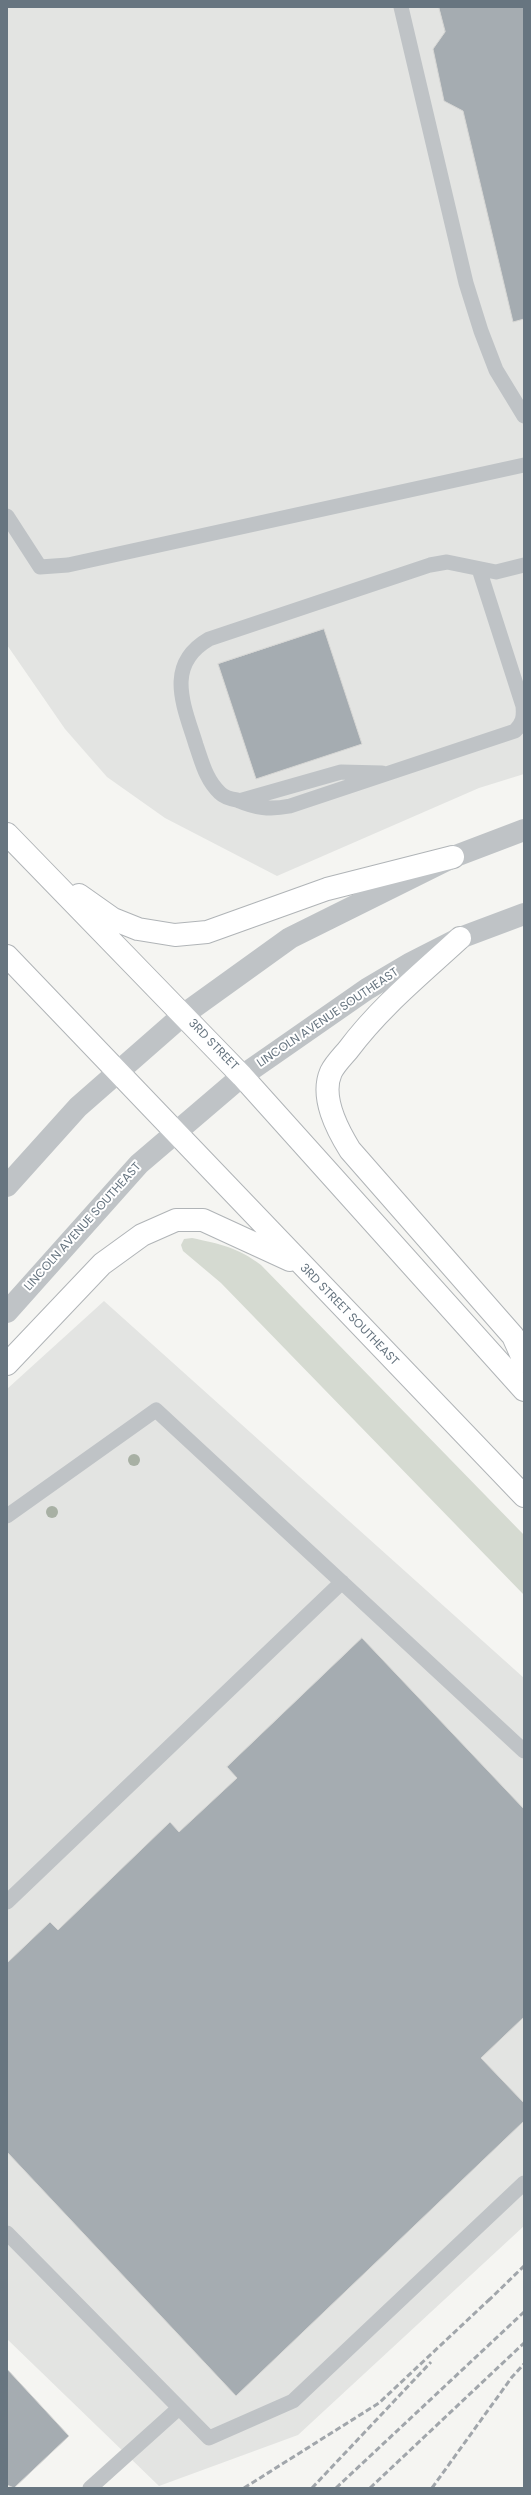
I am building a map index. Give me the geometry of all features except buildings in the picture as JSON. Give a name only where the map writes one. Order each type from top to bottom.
[{"type":"highway","points":[[7,834],[37,865],[113,919],[138,929],[174,935],[207,932],[328,889],[453,858]]},
{"type":"highway","name":"3RD STREET","points":[[37,865],[242,1076]]},
{"type":"highway","points":[[460,938],[369,1022],[331,1072],[328,1090],[330,1105],[339,1131],[350,1150],[513,1336],[524,1361]]},
{"type":"highway","points":[[7,956],[175,1131]]},
{"type":"highway","points":[[242,1076],[524,1390]]},
{"type":"highway","name":"3RD STREET SOUTHEAST","points":[[175,1131],[300,1265],[524,1496]]},
{"type":"highway","points":[[7,1364],[102,1264],[142,1235],[176,1220],[203,1220],[300,1265]]},
{"type":"street","points":[[7,1186],[78,1107],[183,1015],[290,938],[453,858],[524,830]]},
{"type":"street","name":"LINCOLN AVENUE SOUTHEAST","points":[[7,1312],[139,1164],[175,1131],[242,1076],[367,989],[411,963],[460,938],[524,914]]},
{"type":"lane","points":[[401,7],[465,275],[480,331],[496,370],[524,416]]},
{"type":"lane","points":[[7,516],[40,567],[68,565],[524,465]]},
{"type":"lane","points":[[479,569],[524,716],[521,725],[515,731],[290,806],[271,810],[253,807],[221,795],[209,782],[180,689],[186,660],[195,646],[208,638],[384,580],[447,562],[496,572],[524,565]]},
{"type":"lane","points":[[7,1516],[156,1410],[524,1751]]},
{"type":"lane","points":[[7,1902],[342,1582]]},
{"type":"lane","points":[[7,2233],[209,2438],[293,2401],[524,2183]]},
{"type":"lane","points":[[90,2488],[180,2408]]},
{"type":"shaded area","points":[[7,7],[524,7],[524,774],[479,788],[277,876],[165,818],[107,777],[65,729],[7,645]]},
{"type":"shaded area","points":[[192,1238],[220,1244],[236,1250],[261,1265],[524,1535],[524,1595],[221,1283],[183,1251],[181,1245],[184,1239]]},
{"type":"shaded area","points":[[104,1301],[524,1678],[524,2226],[298,2435],[159,2486],[7,2339],[7,1389]]},
{"type":"railway","points":[[488,2301],[524,2266]]},
{"type":"railway","points":[[244,2488],[379,2403],[492,2297]]},
{"type":"railway","points":[[336,2488],[524,2312]]},
{"type":"railway","points":[[370,2488],[524,2343]]},
{"type":"railway","points":[[312,2488],[431,2362]]},
{"type":"railway","points":[[432,2488],[512,2377],[524,2364]]}]
